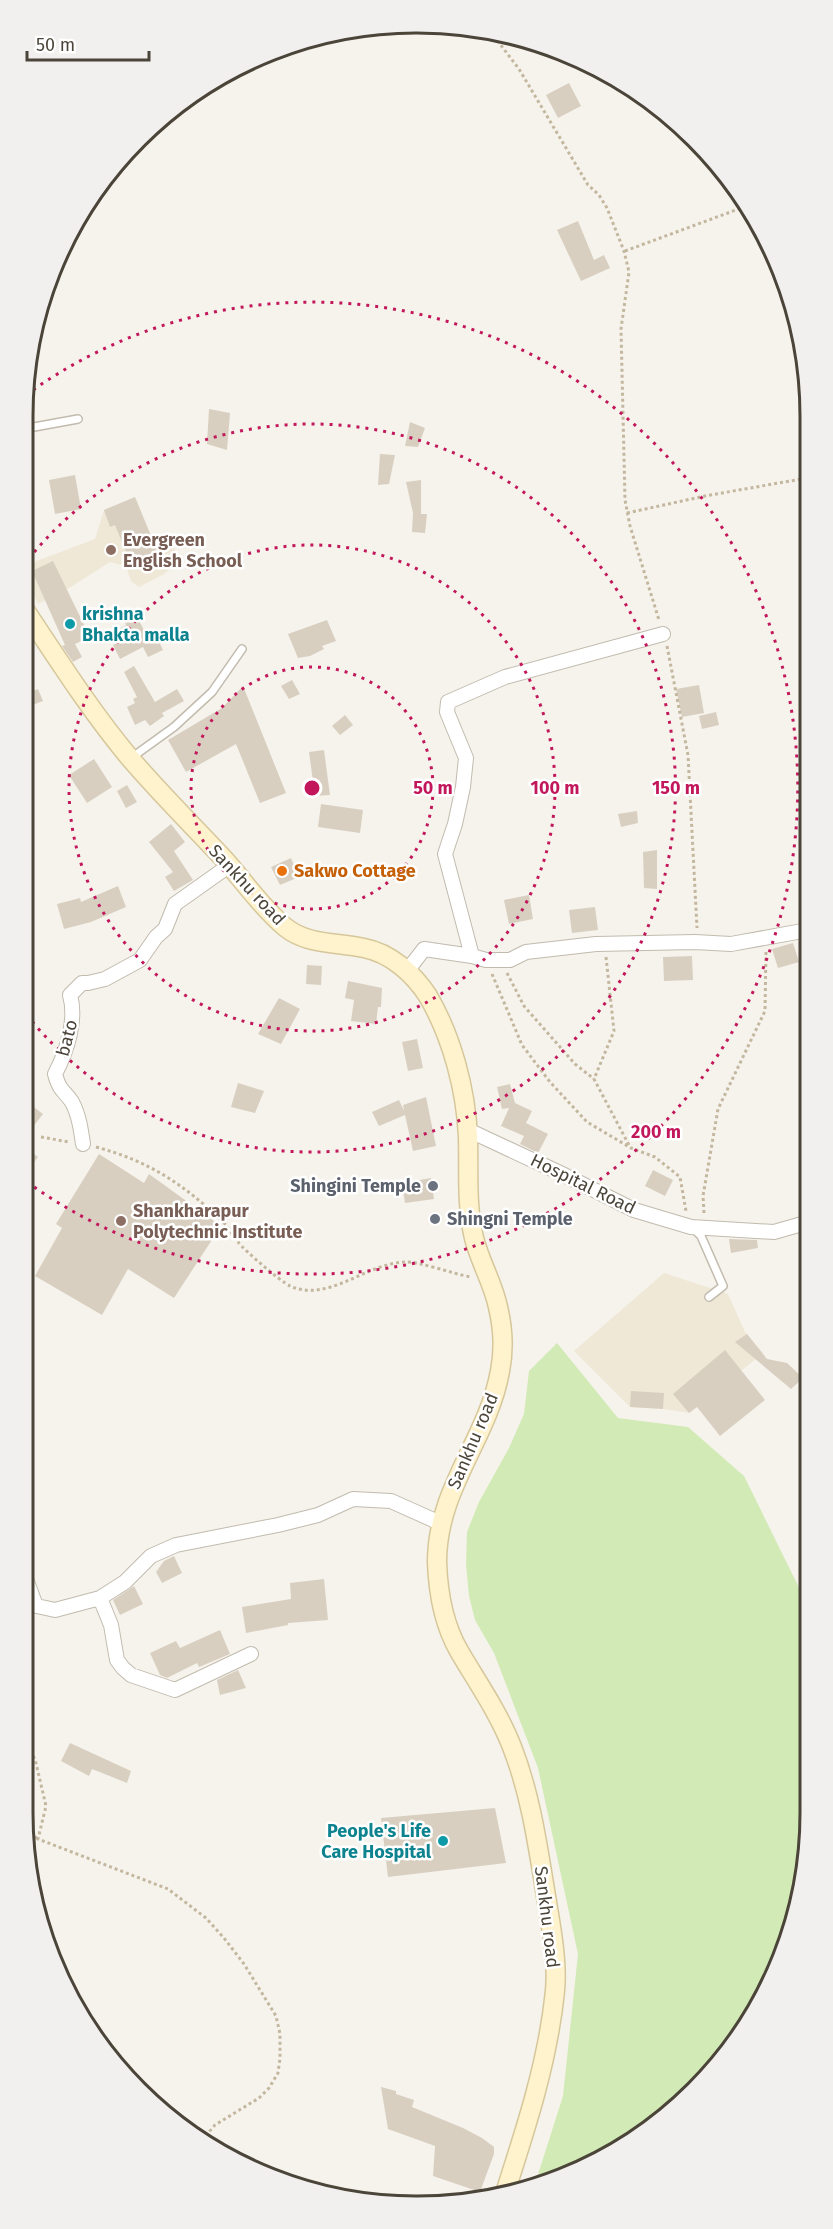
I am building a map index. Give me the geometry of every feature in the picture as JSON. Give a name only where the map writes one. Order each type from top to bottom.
[{"type":"main road","name":"Sankhu road","points":[[33,623],[90,706],[131,758],[230,866],[262,905],[291,932],[310,940],[363,948],[384,954],[407,971],[426,994],[450,1048],[468,1130],[470,1210],[474,1239],[498,1306],[503,1348],[500,1372],[492,1402],[454,1483],[440,1523],[437,1562],[442,1605],[456,1646],[478,1681],[511,1743],[530,1799],[551,1925],[556,1987],[539,2087],[508,2185]]},
{"type":"street","points":[[472,956],[445,854],[455,824],[466,758],[447,712],[448,702],[505,677],[663,634]]},
{"type":"street","name":"bato","points":[[83,1144],[81,1126],[72,1103],[59,1088],[55,1074],[63,1058],[74,1011],[70,995],[82,983],[105,979],[140,960],[156,937],[165,929],[175,904],[230,866]]},
{"type":"street","points":[[407,971],[424,949],[486,960],[510,960],[526,952],[596,944],[695,942],[731,944],[800,932]]},
{"type":"street","name":"Hospital Road","points":[[468,1130],[634,1210],[691,1227],[774,1232],[800,1225]]},
{"type":"street","points":[[33,1606],[55,1610],[100,1598],[124,1582],[151,1556],[176,1545],[318,1515],[353,1500],[391,1501],[440,1523]]},
{"type":"street","points":[[100,1598],[111,1625],[117,1660],[132,1675],[175,1690],[251,1654]]},
{"type":"lane","points":[[33,427],[78,419]]},
{"type":"lane","points":[[131,758],[174,727],[212,692],[242,649]]},
{"type":"lane","points":[[691,1227],[701,1236],[723,1286],[709,1297]]},
{"type":"path","points":[[498,42],[519,69],[588,185],[599,195],[607,208],[624,251],[629,272],[621,329],[623,451],[627,513],[669,650],[688,755],[697,931],[695,942]]},
{"type":"path","points":[[624,251],[739,209]]},
{"type":"path","points":[[627,513],[800,479]]},
{"type":"path","points":[[706,1227],[703,1196],[718,1109],[765,1011],[766,938]]},
{"type":"path","points":[[594,1079],[614,1031],[606,954],[596,944]]},
{"type":"path","points":[[486,960],[522,1045],[550,1082],[587,1122],[631,1148],[655,1157],[680,1177],[691,1227]]},
{"type":"path","points":[[510,960],[502,963],[524,1006],[575,1064],[594,1079],[631,1148]]},
{"type":"path","points":[[41,1137],[83,1144],[145,1163],[176,1182],[226,1225],[239,1244],[288,1285],[306,1291],[319,1291],[375,1269],[405,1262],[469,1277],[488,1276]]},
{"type":"path","points":[[33,1756],[46,1806],[38,1839]]},
{"type":"path","points":[[34,1836],[168,1889],[206,1918],[224,1938],[244,1964],[276,2016],[280,2034],[278,2073],[269,2088],[259,2098],[215,2125],[207,2134]]},
{"type":"shaded area","name":"Evergreen English School","points":[[135,497],[158,552],[173,547],[180,556],[164,574],[139,587],[131,581],[126,566],[110,562],[66,590],[38,604],[33,594],[33,562],[95,539],[104,510]]},
{"type":"shaded area","points":[[664,1273],[728,1294],[745,1332],[763,1353],[689,1413],[630,1407],[574,1351]]},
{"type":"green space","points":[[557,1343],[618,1418],[688,1427],[744,1476],[800,1590],[799,1838],[793,1887],[780,1936],[771,1959],[749,2004],[735,2026],[688,2084],[650,2117],[608,2145],[537,2177],[563,2096],[578,1954],[538,1768],[494,1653],[475,1620],[469,1596],[466,1564],[467,1532],[479,1502],[509,1448],[524,1414],[529,1371]]},
{"type":"building","points":[[569,83],[581,106],[558,118],[546,95]]},
{"type":"building","points":[[578,221],[594,260],[604,255],[610,268],[581,281],[557,230]]},
{"type":"building","points":[[209,409],[230,413],[227,450],[207,444]]},
{"type":"building","points":[[410,422],[425,428],[418,447],[405,446]]},
{"type":"building","points":[[380,454],[395,455],[389,484],[378,485]]},
{"type":"building","points":[[75,475],[81,509],[55,514],[49,480]]},
{"type":"building","points":[[421,480],[421,514],[427,514],[425,533],[412,532],[413,513],[406,482]]},
{"type":"building","points":[[135,497],[158,553],[131,564],[115,525],[110,527],[104,510]]},
{"type":"building","points":[[53,561],[90,637],[75,644],[82,657],[73,662],[62,646],[65,645],[33,571]]},
{"type":"building","points":[[135,613],[146,634],[154,631],[163,650],[148,657],[143,647],[120,659],[113,645],[123,640],[117,630],[126,625],[124,619]]},
{"type":"building","points":[[327,620],[336,641],[322,646],[324,649],[310,656],[298,658],[288,634]]},
{"type":"building","points":[[134,666],[155,702],[177,689],[184,701],[162,713],[164,716],[150,726],[145,720],[135,725],[127,707],[135,703],[133,699],[137,697],[124,672]]},
{"type":"building","points":[[292,680],[300,694],[289,699],[281,686]]},
{"type":"building","points":[[699,685],[704,713],[682,717],[676,689]]},
{"type":"building","points":[[243,686],[286,793],[260,803],[236,744],[186,772],[168,740],[222,708]]},
{"type":"building","points":[[38,689],[43,701],[33,705],[33,691]]},
{"type":"building","points":[[716,712],[719,725],[702,729],[699,716]]},
{"type":"building","points":[[345,715],[353,725],[340,735],[332,726]]},
{"type":"building","points":[[324,750],[330,795],[315,796],[309,752]]},
{"type":"building","points":[[94,759],[112,787],[87,803],[69,775]]},
{"type":"building","points":[[127,785],[137,802],[126,808],[117,791]]},
{"type":"building","points":[[321,804],[363,810],[360,833],[318,827]]},
{"type":"building","points":[[637,811],[638,823],[621,827],[618,814]]},
{"type":"building","points":[[171,824],[185,842],[174,851],[193,880],[174,891],[165,877],[173,872],[149,842]]},
{"type":"building","points":[[657,850],[657,889],[644,888],[643,852]]},
{"type":"building","points":[[291,858],[299,877],[280,885],[271,867]]},
{"type":"building","points":[[118,886],[126,907],[91,922],[64,929],[57,904],[80,898],[81,902]]},
{"type":"building","points":[[529,895],[533,919],[509,924],[504,900]]},
{"type":"building","points":[[595,907],[598,930],[572,933],[569,910]]},
{"type":"building","points":[[793,943],[799,962],[778,968],[772,949]]},
{"type":"building","points":[[692,956],[693,980],[664,981],[663,957]]},
{"type":"building","points":[[307,965],[322,966],[321,985],[306,984]]},
{"type":"building","points":[[348,981],[382,988],[381,1007],[378,1007],[376,1024],[351,1021],[354,1000],[345,998]]},
{"type":"building","points":[[279,998],[300,1009],[281,1044],[258,1034]]},
{"type":"building","points":[[417,1039],[423,1068],[408,1071],[402,1042]]},
{"type":"building","points":[[238,1083],[264,1091],[255,1113],[231,1107]]},
{"type":"building","points":[[510,1084],[515,1103],[532,1111],[526,1123],[548,1134],[538,1153],[520,1144],[524,1136],[501,1126],[509,1108],[502,1109],[497,1087]]},
{"type":"building","points":[[426,1097],[436,1146],[413,1151],[405,1115],[379,1126],[372,1112],[399,1100],[404,1111],[403,1105]]},
{"type":"building","points":[[33,1106],[43,1114],[33,1127]]},
{"type":"building","points":[[33,1153],[38,1157],[33,1164]]},
{"type":"building","points":[[99,1154],[144,1183],[149,1174],[221,1226],[174,1298],[128,1269],[102,1315],[35,1276],[62,1228],[56,1224]]},
{"type":"building","points":[[653,1170],[673,1180],[665,1196],[645,1186]]},
{"type":"building","points":[[431,1178],[434,1199],[405,1203],[402,1183]]},
{"type":"building","points":[[729,1239],[757,1240],[758,1248],[731,1253]]},
{"type":"building","points":[[747,1334],[767,1359],[787,1363],[800,1375],[800,1381],[791,1389],[735,1342]]},
{"type":"building","points":[[725,1350],[765,1400],[720,1436],[697,1407],[689,1413],[673,1394]]},
{"type":"building","points":[[631,1391],[664,1393],[663,1409],[630,1407]]},
{"type":"building","points":[[174,1556],[182,1573],[162,1583],[156,1572],[164,1561]]},
{"type":"building","points":[[324,1579],[328,1620],[288,1623],[288,1625],[246,1633],[242,1607],[291,1599],[290,1583]]},
{"type":"building","points":[[134,1586],[143,1604],[120,1615],[113,1600]]},
{"type":"building","points":[[220,1630],[230,1654],[199,1667],[197,1663],[167,1678],[160,1675],[150,1653],[176,1641],[180,1648]]},
{"type":"building","points":[[238,1670],[246,1688],[220,1695],[217,1680]]},
{"type":"building","points":[[70,1743],[131,1771],[127,1783],[92,1769],[89,1776],[61,1761]]},
{"type":"building","name":"People's Life Care Hospital","points":[[495,1808],[506,1863],[388,1877],[381,1818]]},
{"type":"building","points":[[381,2087],[414,2100],[412,2107],[482,2138],[494,2147],[494,2154],[480,2191],[433,2176],[435,2146],[388,2129]]},
{"type":"place","name":"Evergreen English School","points":[[111,550]]},
{"type":"place","name":"krishna Bhakta malla","points":[[70,624]]},
{"type":"place","name":"Sakwo Cottage","points":[[282,871]]},
{"type":"place","name":"Shingini Temple","points":[[433,1186]]},
{"type":"place","name":"Shingni Temple","points":[[435,1219]]},
{"type":"place","name":"Shankharapur Polytechnic Institute","points":[[121,1221]]},
{"type":"place","name":"People's Life Care Hospital","points":[[443,1841]]}]
